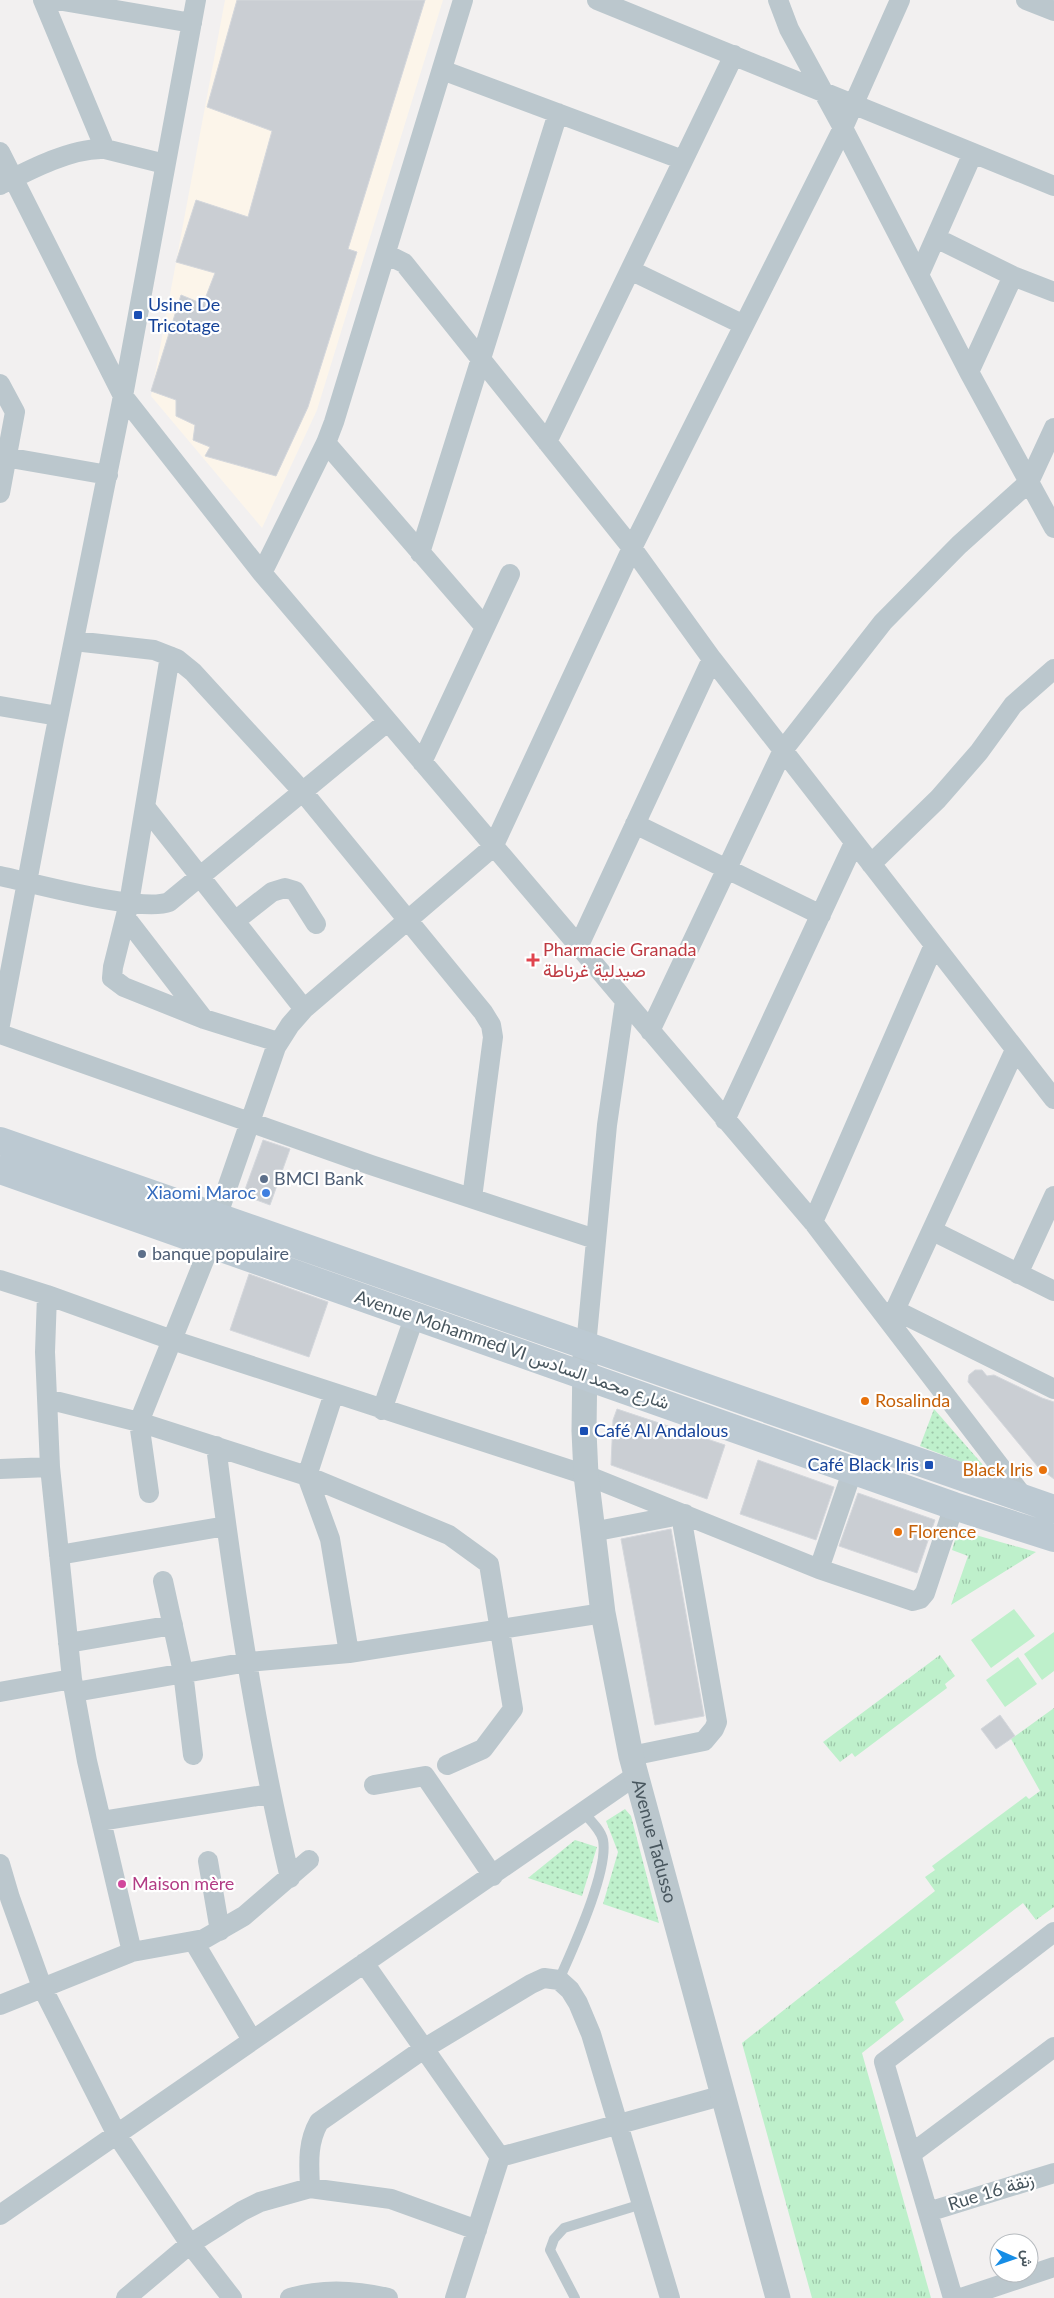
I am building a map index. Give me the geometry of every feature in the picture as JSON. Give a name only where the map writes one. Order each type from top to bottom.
[{"type":"main road","name":"Avenue Mohammed VI شارع محمد السادس","points":[[0,1141],[1054,1509]]},
{"type":"main road","name":"Avenue Mohammed VI شارع محمد السادس","points":[[0,1170],[954,1506],[1054,1538]]},
{"type":"street","points":[[43,0],[105,149]]},
{"type":"street","points":[[57,0],[95,3],[192,23]]},
{"type":"street","points":[[0,1025],[58,716],[108,475],[196,0]]},
{"type":"street","points":[[262,573],[326,443],[463,0]]},
{"type":"street","points":[[597,0],[1054,186]]},
{"type":"street","points":[[778,0],[789,30],[843,128],[968,372],[1054,528]]},
{"type":"street","points":[[217,1217],[278,1042],[304,1009],[408,922],[493,846],[632,548],[843,128],[900,0]]},
{"type":"street","points":[[1026,0],[1054,11]]},
{"type":"street","points":[[547,442],[734,55]]},
{"type":"street","points":[[442,70],[683,160]]},
{"type":"street","points":[[420,553],[558,113]]},
{"type":"street","points":[[7,181],[72,154],[90,149],[105,149],[165,164]]},
{"type":"street","points":[[0,152],[7,181],[123,396],[262,573],[889,1312],[1025,1499]]},
{"type":"street","points":[[918,275],[973,153]]},
{"type":"street","points":[[936,238],[1013,276],[1054,292]]},
{"type":"street","points":[[386,254],[404,264],[632,548],[712,659],[1054,1099]]},
{"type":"street","points":[[630,270],[744,325]]},
{"type":"street","points":[[968,372],[1013,276]]},
{"type":"street","points":[[0,384],[15,412],[3,456],[0,493]]},
{"type":"street","points":[[650,1031],[783,750],[883,622],[959,545],[1029,482],[1054,428]]},
{"type":"street","points":[[326,443],[485,628]]},
{"type":"street","points":[[3,456],[108,475]]},
{"type":"street","points":[[422,762],[510,574]]},
{"type":"street","points":[[74,642],[154,650],[170,656],[193,672],[303,792],[483,1012],[491,1025],[493,1037],[472,1198]]},
{"type":"street","points":[[170,656],[128,911],[113,967],[112,978],[124,987],[204,1019],[278,1042]]},
{"type":"street","points":[[579,945],[712,659]]},
{"type":"street","points":[[871,864],[938,799],[979,752],[1013,705],[1054,669]]},
{"type":"street","points":[[0,706],[58,716]]},
{"type":"street","points":[[0,876],[128,911],[160,906],[169,902],[199,875],[387,722]]},
{"type":"street","points":[[146,808],[304,1009]]},
{"type":"street","points":[[635,824],[821,915]]},
{"type":"street","points":[[725,1120],[854,843]]},
{"type":"street","points":[[235,921],[272,892],[285,888],[296,891],[316,924]]},
{"type":"street","points":[[128,911],[204,1019]]},
{"type":"street","points":[[813,1222],[934,945]]},
{"type":"street","points":[[586,1346],[607,1125],[625,1001]]},
{"type":"street","points":[[0,1034],[595,1239]]},
{"type":"street","points":[[889,1312],[933,1232],[1016,1050]]},
{"type":"street","points":[[1018,1274],[1054,1196]]},
{"type":"street","points":[[933,1232],[1054,1291]]},
{"type":"street","points":[[149,1493],[139,1422],[211,1244]]},
{"type":"street","points":[[0,1280],[382,1410],[586,1475],[819,1569],[910,1600],[920,1599],[925,1593],[954,1506]]},
{"type":"street","points":[[47,1295],[45,1352],[50,1468],[68,1643],[74,1686],[101,1821],[132,1952]]},
{"type":"street","points":[[889,1312],[1054,1389]]},
{"type":"street","points":[[382,1410],[415,1315]]},
{"type":"street","name":"Avenue Tadusso","points":[[586,1346],[584,1375],[586,1475],[592,1532],[603,1612],[633,1766],[778,2298]]},
{"type":"street","points":[[334,1393],[307,1476],[330,1539],[349,1653]]},
{"type":"street","points":[[47,1399],[139,1422],[307,1476],[449,1535],[489,1564],[512,1708],[483,1749],[448,1765]]},
{"type":"street","points":[[216,1446],[226,1526],[270,1794],[290,1878]]},
{"type":"street","points":[[0,1469],[50,1468]]},
{"type":"street","points":[[819,1569],[853,1469]]},
{"type":"street","points":[[592,1532],[684,1514]]},
{"type":"street","points":[[0,2215],[493,1876],[583,1812],[633,1766],[704,1741],[714,1730],[717,1722],[683,1527],[684,1514]]},
{"type":"street","points":[[59,1555],[226,1526]]},
{"type":"street","points":[[163,1581],[183,1672],[194,1755]]},
{"type":"street","points":[[0,1692],[74,1686],[248,1662],[349,1653],[603,1612]]},
{"type":"street","points":[[68,1643],[173,1625]]},
{"type":"street","points":[[374,1785],[425,1776],[493,1876]]},
{"type":"street","points":[[101,1821],[270,1794]]},
{"type":"street","points":[[0,2005],[132,1952],[194,1942],[220,1931],[250,1911],[309,1860]]},
{"type":"street","points":[[208,1861],[220,1931]]},
{"type":"street","points":[[0,1864],[10,1898],[42,1987],[117,2135],[190,2244],[232,2298]]},
{"type":"street","points":[[952,2298],[884,2062],[1054,1932]]},
{"type":"street","points":[[194,1942],[252,2040]]},
{"type":"street","points":[[364,1963],[426,2048],[500,2157]]},
{"type":"street","points":[[310,2188],[309,2147],[312,2134],[319,2122],[426,2048],[531,1984],[544,1978],[559,1980],[570,1990],[591,2034],[670,2298]]},
{"type":"street","points":[[911,2154],[1054,2047]]},
{"type":"street","points":[[500,2157],[724,2095]]},
{"type":"street","points":[[455,2298],[500,2157]]},
{"type":"street","name":"Rue 16 زنقة","points":[[928,2212],[1054,2173]]},
{"type":"street","points":[[126,2298],[190,2244],[260,2202],[310,2188],[391,2199],[477,2230]]},
{"type":"street","points":[[961,2298],[1054,2267]]},
{"type":"street","points":[[290,2298],[316,2292],[341,2290],[388,2298]]},
{"type":"lane","points":[[559,1980],[588,1912],[604,1854],[603,1839],[583,1812]]},
{"type":"lane","points":[[575,2298],[550,2250],[554,2239],[564,2228],[642,2204]]},
{"type":"shaded area","points":[[225,0],[443,0],[317,410],[262,528],[151,396]]},
{"type":"green space","points":[[934,1409],[983,1465],[982,1470],[920,1446]]},
{"type":"green space","points":[[958,1530],[1036,1552],[951,1605],[968,1556],[952,1550]]},
{"type":"green space","points":[[1014,1609],[1035,1636],[991,1668],[971,1640]]},
{"type":"green space","points":[[1054,1632],[1054,1671],[1042,1680],[1024,1654]]},
{"type":"green space","points":[[940,1655],[955,1676],[945,1684],[947,1688],[855,1757],[852,1753],[840,1762],[823,1742]]},
{"type":"green space","points":[[1018,1657],[1037,1684],[1005,1707],[986,1680]]},
{"type":"green space","points":[[1054,1708],[1054,1907],[1036,1920],[1023,1903],[895,2002],[904,2020],[862,2053],[931,2298],[812,2298],[742,2043],[935,1891],[925,1877],[935,1870],[932,1866],[1026,1796],[1029,1799],[1040,1791],[1011,1739]]},
{"type":"green space","points":[[625,1809],[631,1816],[659,1923],[603,1904],[618,1852],[606,1821]]},
{"type":"green space","points":[[575,1840],[597,1847],[582,1896],[528,1878]]},
{"type":"building","points":[[237,0],[425,0],[348,249],[357,252],[308,407],[276,476],[205,456],[210,447],[193,440],[195,425],[176,416],[176,400],[151,391],[181,295],[203,304],[215,273],[176,262],[196,200],[248,217],[272,131],[207,107]]},
{"type":"building","points":[[263,1140],[290,1149],[270,1205],[243,1195]]},
{"type":"building","points":[[249,1274],[328,1302],[309,1357],[230,1330]]},
{"type":"building","points":[[975,1370],[982,1370],[987,1376],[994,1375],[1054,1402],[1054,1479],[1038,1467],[968,1382],[969,1375]]},
{"type":"building","points":[[617,1409],[725,1445],[707,1499],[611,1465],[613,1420]]},
{"type":"building","points":[[758,1460],[834,1487],[816,1540],[740,1514]]},
{"type":"building","points":[[858,1493],[935,1520],[917,1573],[839,1546]]},
{"type":"building","points":[[671,1529],[704,1716],[655,1725],[621,1539]]},
{"type":"building","points":[[1000,1715],[1015,1736],[996,1749],[981,1729]]},
{"type":"place","name":"Usine De Tricotage","points":[[138,315]]},
{"type":"place","name":"Pharmacie Granada صيدلية غرناطة","points":[[533,960]]},
{"type":"place","name":"BMCI Bank","points":[[264,1179]]},
{"type":"place","name":"Xiaomi Maroc","points":[[266,1193]]},
{"type":"place","name":"banque populaire","points":[[142,1254]]},
{"type":"place","name":"Rosalinda","points":[[865,1401]]},
{"type":"place","name":"Café Al Andalous","points":[[584,1431]]},
{"type":"place","name":"Café Black Iris","points":[[929,1465]]},
{"type":"place","name":"Black Iris","points":[[1043,1470]]},
{"type":"place","name":"Florence","points":[[898,1532]]},
{"type":"place","name":"Maison mère","points":[[122,1884]]}]
